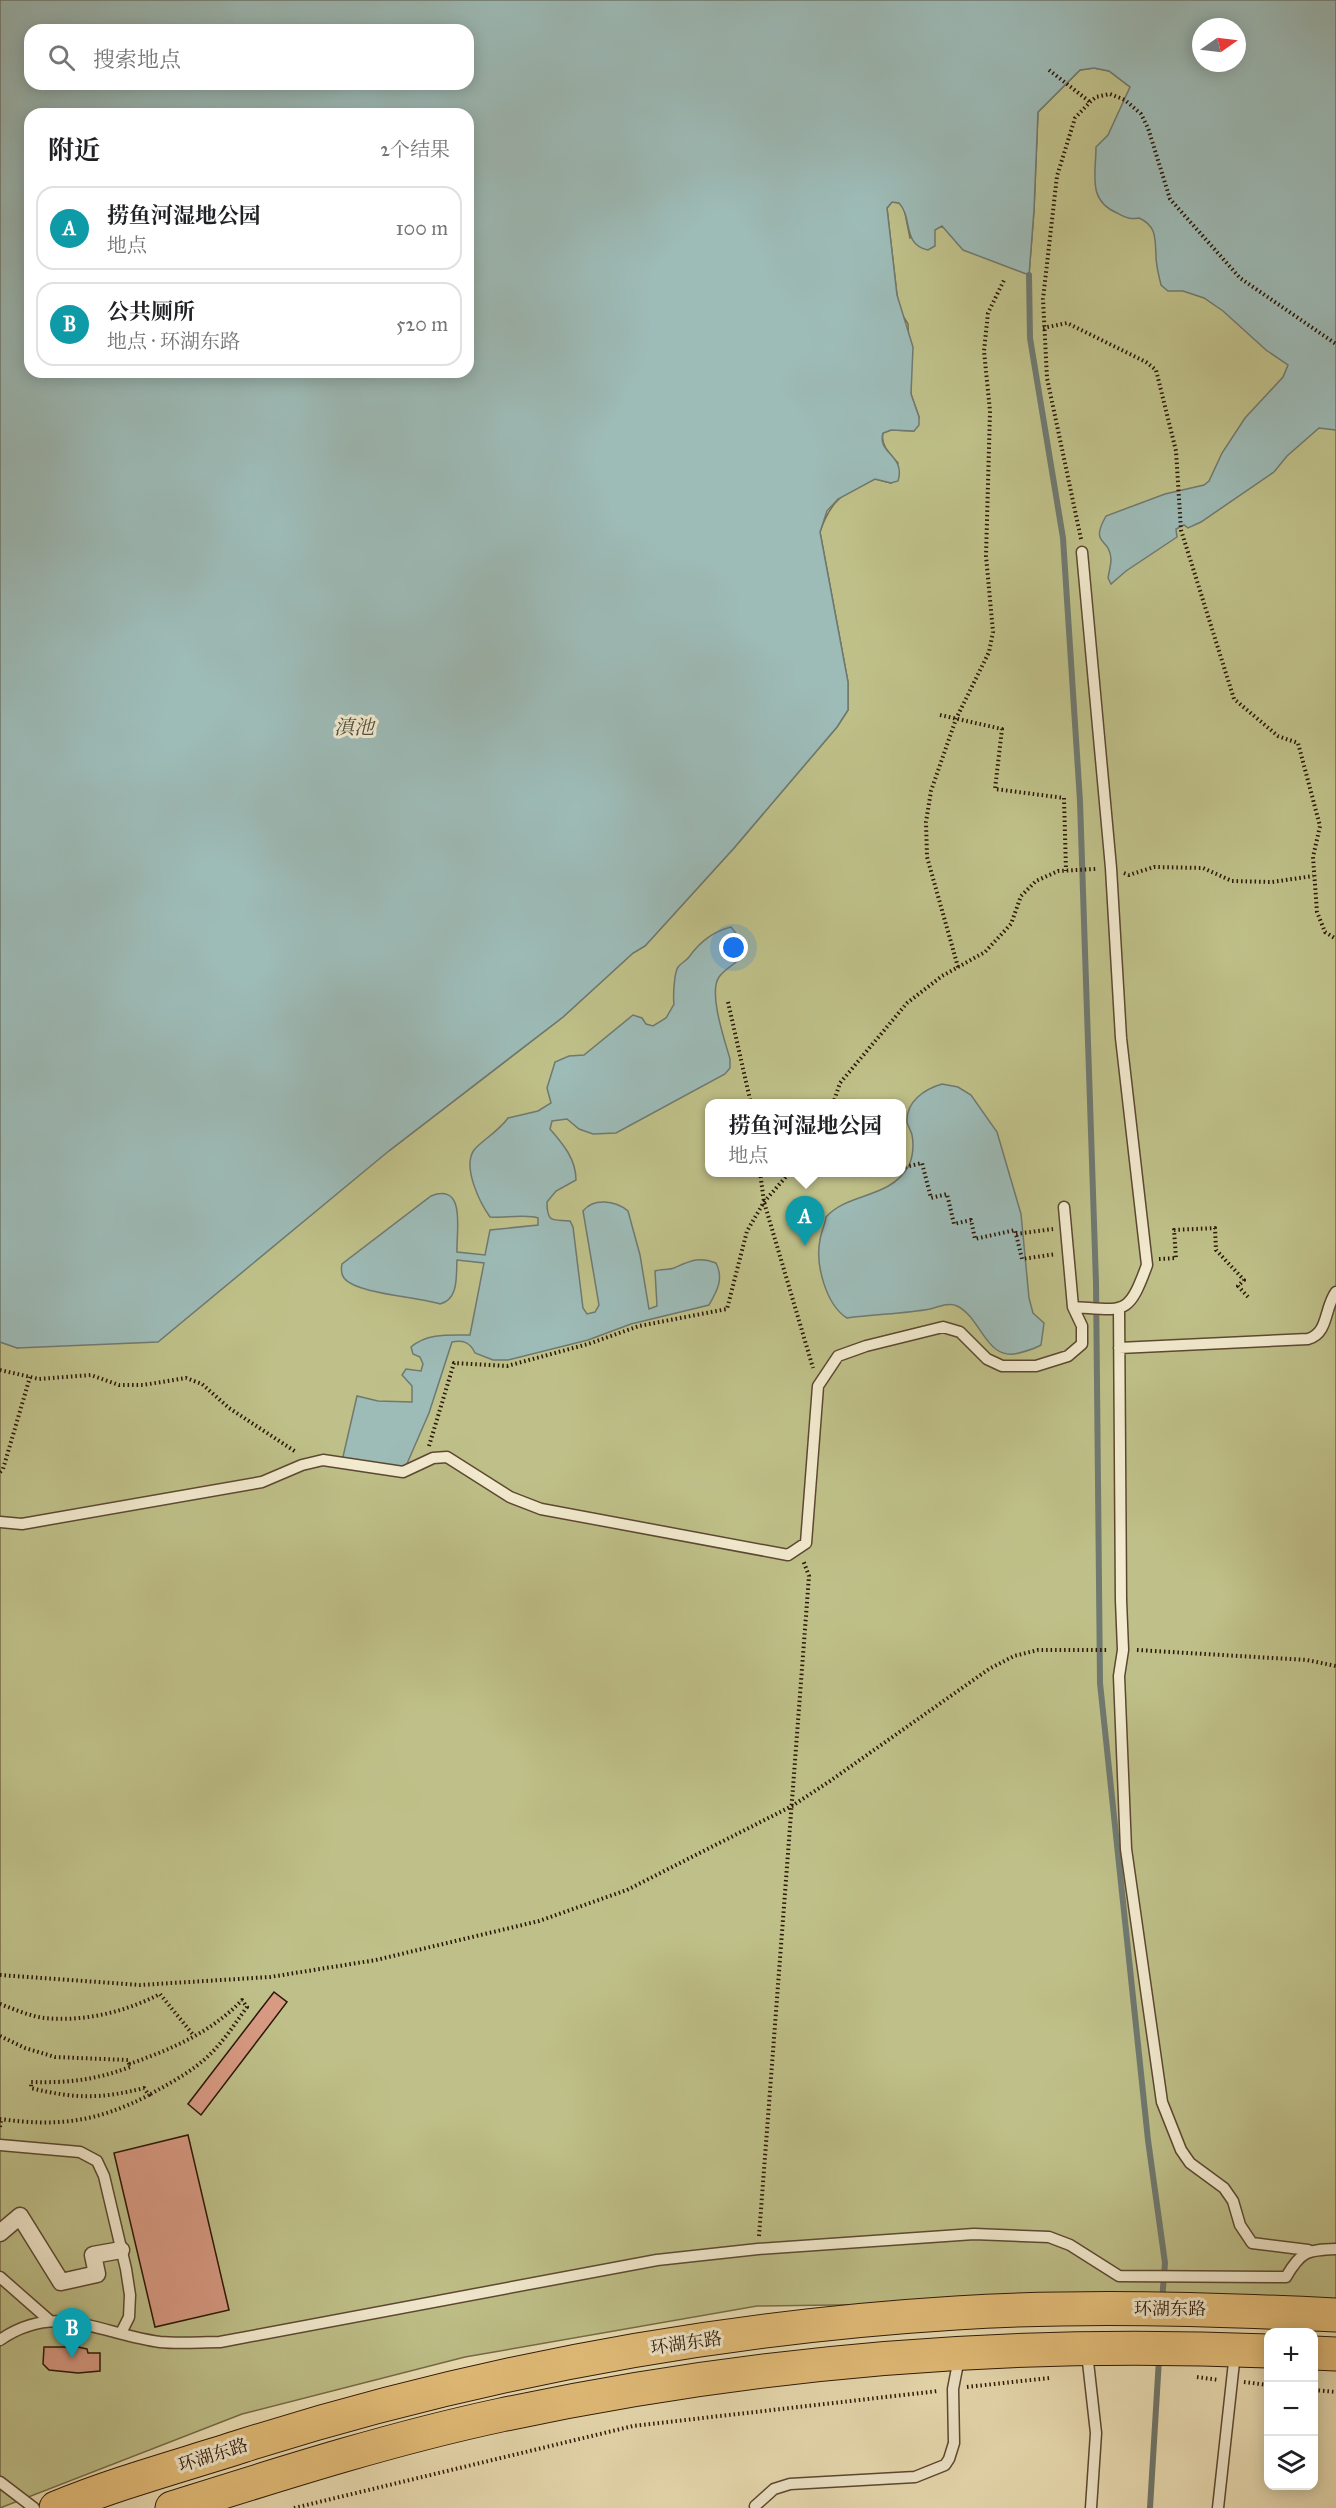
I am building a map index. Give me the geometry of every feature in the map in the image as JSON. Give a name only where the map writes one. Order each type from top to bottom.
[{"type":"main road","name":"环湖东路","points":[[56,2508],[318,2422],[493,2378],[648,2348],[800,2326],[958,2313],[1196,2309],[1336,2315]]},
{"type":"main road","name":"环湖东路","points":[[172,2508],[325,2461],[500,2416],[685,2381],[857,2360],[960,2352],[1088,2361],[1134,2349],[1191,2363],[1233,2365],[1264,2353]]},
{"type":"main road","points":[[1318,2353],[1336,2354]]},
{"type":"street","points":[[0,2233],[20,2216],[61,2282],[97,2274],[93,2255],[121,2250]]},
{"type":"lane","points":[[1078,1307],[1113,1309],[1128,1306],[1137,1293],[1147,1266],[1121,1038],[1105,868],[1082,552]]},
{"type":"lane","points":[[0,1522],[22,1524],[262,1482],[323,1460],[403,1472],[434,1458],[447,1457],[510,1497],[542,1509],[788,1555],[806,1543],[818,1386],[838,1356],[866,1346],[943,1327],[960,1332],[987,1359],[1002,1366],[1036,1366],[1068,1356],[1082,1344],[1082,1326],[1064,1207]]},
{"type":"lane","points":[[1119,1348],[1316,1336],[1322,1331],[1330,1300],[1336,1292]]},
{"type":"lane","points":[[1113,1309],[1119,1348],[1121,1600],[1119,1676],[1126,1849],[1162,2102],[1181,2150],[1190,2163],[1224,2188],[1233,2201],[1240,2225],[1252,2243],[1308,2250],[1336,2249]]},
{"type":"lane","points":[[0,2145],[80,2152],[97,2161],[104,2176],[130,2295],[129,2317],[121,2333]]},
{"type":"lane","points":[[0,2340],[17,2328],[49,2320],[81,2323],[160,2342],[220,2342],[657,2260],[758,2249],[974,2234],[1049,2237],[1070,2245],[1119,2276],[1286,2277],[1296,2261],[1308,2250]]},
{"type":"lane","points":[[0,2277],[49,2320]]},
{"type":"lane","points":[[755,2506],[774,2489],[790,2484],[915,2477],[938,2470],[949,2459],[954,2443],[953,2389],[960,2352]]},
{"type":"lane","points":[[1088,2361],[1096,2433],[1091,2508]]},
{"type":"lane","points":[[1218,2508],[1233,2365]]},
{"type":"lane","points":[[0,2482],[34,2508]]},
{"type":"path","points":[[1049,70],[1090,102]]},
{"type":"path","points":[[1082,552],[1080,528],[1047,378],[1043,298],[1057,176],[1075,118],[1096,97],[1110,94],[1125,100],[1141,114],[1148,128],[1170,199],[1239,278],[1336,344]]},
{"type":"path","points":[[958,967],[927,857],[926,822],[931,791],[956,719],[989,652],[993,632],[986,556],[990,411],[984,351],[988,314],[1005,279]]},
{"type":"path","points":[[1043,328],[1067,323],[1146,362],[1156,370],[1176,451],[1181,530],[1234,699],[1278,736],[1298,743],[1320,826],[1313,857],[1317,912],[1325,932],[1336,939]]},
{"type":"path","points":[[940,715],[1002,729],[995,789],[1064,798],[1068,871]]},
{"type":"path","points":[[835,1099],[840,1083],[907,1003],[942,976],[985,952],[1011,924],[1020,896],[1036,881],[1058,872],[1105,868],[1129,875],[1154,867],[1203,868],[1232,881],[1272,882],[1313,876]]},
{"type":"path","points":[[728,1002],[750,1099]]},
{"type":"path","points":[[906,1167],[922,1163],[931,1198],[947,1194],[954,1224],[971,1220],[975,1239],[1015,1230],[1022,1259],[1035,1256]]},
{"type":"path","points":[[761,1177],[764,1202],[818,1386]]},
{"type":"path","points":[[434,1458],[428,1444],[454,1363],[507,1366],[588,1344],[639,1326],[727,1310],[747,1231],[764,1202],[786,1177]]},
{"type":"path","points":[[1158,1259],[1176,1258],[1174,1230],[1215,1228],[1216,1250],[1244,1280],[1238,1286],[1248,1297]]},
{"type":"path","points":[[1016,1234],[1066,1229]]},
{"type":"path","points":[[0,1370],[39,1379],[92,1375],[119,1385],[143,1385],[186,1378],[202,1384],[229,1408],[314,1462]]},
{"type":"path","points":[[0,1472],[30,1377]]},
{"type":"path","points":[[758,2249],[809,1576],[798,1548]]},
{"type":"path","points":[[0,1975],[140,1985],[270,1977],[376,1960],[539,1922],[627,1890],[792,1806],[989,1669],[1014,1656],[1038,1650],[1121,1650],[1307,1660],[1336,1666]]},
{"type":"path","points":[[0,2004],[44,2018],[81,2017],[117,2013],[160,1994],[195,2036]]},
{"type":"path","points":[[0,2127],[1,2120],[37,2124],[83,2121],[121,2110],[179,2078],[205,2059],[222,2042],[247,2007],[242,2000],[210,2028],[155,2055],[129,2064],[130,2067],[99,2079],[53,2083],[31,2082],[31,2088],[52,2094],[96,2098],[144,2088],[148,2095]]},
{"type":"path","points":[[0,2036],[25,2048],[54,2057],[128,2060],[129,2064]]},
{"type":"path","points":[[294,2508],[633,2426],[953,2389],[1088,2361]]},
{"type":"path","points":[[1191,2363],[1233,2365],[1264,2382]]},
{"type":"path","points":[[1318,2390],[1336,2392]]},
{"type":"green space","points":[[1094,68],[1109,71],[1151,103],[1336,329],[1336,2305],[1048,2302],[757,2306],[465,2357],[242,2414],[0,2508],[0,1342],[18,1348],[390,1150],[563,1017],[633,953],[645,946],[734,848],[837,727],[848,710],[848,682],[820,532],[834,504],[847,493],[875,479],[891,483],[898,463],[884,445],[883,433],[891,430],[914,431],[919,417],[911,394],[908,324],[900,311],[897,295],[887,208],[892,202],[900,203],[904,208],[910,238],[942,226],[1029,275],[1038,112],[1080,70]]},
{"type":"water","name":"滇池","points":[[0,0],[1336,0],[1336,430],[1319,428],[1287,456],[1274,472],[1201,522],[1188,528],[1184,525],[1176,529],[1177,537],[1126,571],[1111,584],[1108,578],[1110,552],[1099,532],[1106,516],[1165,494],[1204,485],[1209,481],[1222,453],[1245,418],[1283,377],[1288,365],[1266,350],[1223,311],[1204,298],[1183,291],[1168,291],[1161,285],[1152,229],[1139,218],[1130,218],[1107,208],[1097,194],[1095,185],[1096,147],[1108,135],[1130,87],[1109,71],[1094,68],[1080,70],[1038,112],[1029,275],[963,250],[942,226],[935,230],[935,246],[928,250],[920,247],[911,237],[903,209],[899,203],[892,202],[887,208],[897,295],[913,347],[911,394],[919,417],[919,425],[914,431],[891,430],[883,433],[884,446],[898,465],[898,481],[891,483],[875,479],[838,499],[827,511],[820,532],[848,682],[848,710],[837,727],[734,848],[645,946],[633,953],[563,1017],[390,1150],[158,1342],[17,1348],[0,1342]]},
{"type":"water","points":[[731,927],[745,945],[746,952],[719,977],[716,984],[718,1017],[730,1059],[730,1068],[725,1074],[616,1133],[593,1134],[579,1129],[567,1119],[552,1121],[550,1129],[571,1159],[576,1180],[556,1191],[547,1202],[548,1214],[555,1220],[570,1221],[573,1227],[583,1308],[587,1314],[595,1312],[599,1305],[583,1211],[598,1202],[611,1203],[628,1211],[640,1255],[649,1309],[657,1306],[655,1271],[672,1269],[690,1261],[699,1260],[716,1263],[718,1269],[718,1285],[709,1305],[631,1324],[588,1340],[508,1360],[493,1360],[475,1353],[466,1343],[452,1342],[429,1413],[406,1466],[397,1469],[342,1461],[357,1396],[378,1401],[412,1402],[412,1386],[402,1375],[406,1369],[421,1371],[423,1364],[420,1357],[413,1354],[411,1347],[431,1337],[470,1335],[484,1263],[457,1260],[453,1292],[451,1297],[440,1304],[361,1288],[344,1278],[342,1264],[431,1196],[442,1194],[450,1196],[455,1202],[458,1222],[457,1252],[485,1255],[490,1230],[538,1225],[538,1218],[534,1217],[490,1217],[477,1194],[471,1175],[471,1157],[474,1150],[508,1118],[538,1111],[551,1103],[547,1088],[555,1062],[569,1056],[584,1055],[633,1015],[653,1026],[666,1018],[674,1004],[678,967],[707,938]]},
{"type":"water","points":[[942,1084],[958,1087],[971,1095],[997,1132],[1021,1214],[1029,1298],[1033,1313],[1044,1323],[1041,1345],[1030,1350],[1008,1354],[999,1351],[991,1345],[973,1320],[954,1305],[847,1318],[833,1304],[828,1294],[819,1260],[826,1217],[846,1203],[880,1190],[900,1177],[906,1177],[906,1170],[913,1151],[912,1135],[907,1122],[908,1115],[913,1102],[929,1089]]},
{"type":"building","points":[[274,1992],[287,2002],[201,2115],[188,2104]]},
{"type":"building","points":[[188,2135],[229,2310],[155,2327],[114,2153]]},
{"type":"building","points":[[44,2347],[78,2347],[87,2349],[88,2353],[100,2353],[100,2371],[78,2373],[49,2370],[43,2364]]},
{"type":"waterway","points":[[1029,275],[1030,338],[1063,538],[1080,801],[1096,1283],[1100,1683],[1148,2140],[1165,2263],[1162,2301]]},
{"type":"waterway","points":[[1150,2508],[1159,2359]]},
{"type":"place","name":"捞鱼河湿地公园","points":[[805,1246]]},
{"type":"place","name":"公共厕所","points":[[72,2358]]}]
